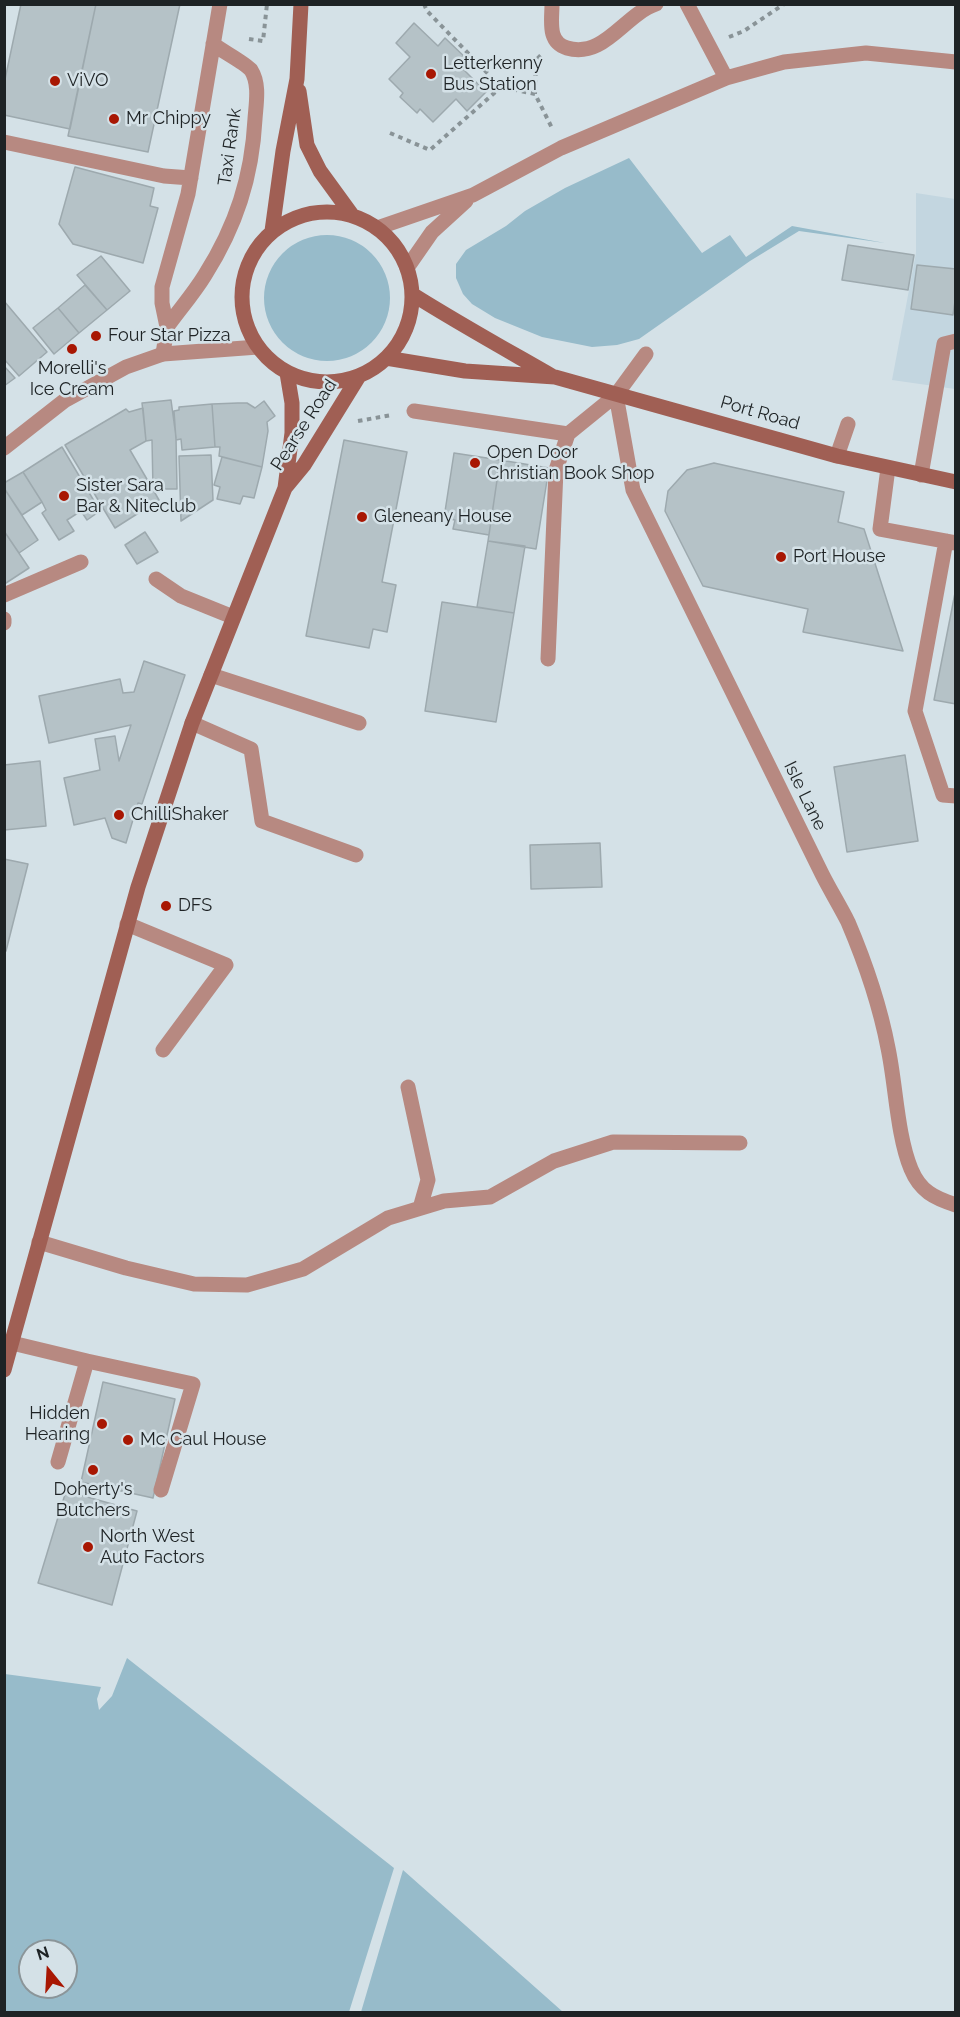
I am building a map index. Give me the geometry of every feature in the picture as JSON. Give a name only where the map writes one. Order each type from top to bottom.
[{"type":"main road","points":[[272,231],[283,151],[297,79],[302,4]]},
{"type":"main road","points":[[297,79],[307,145],[320,171],[352,215]]},
{"type":"main road","points":[[326,212],[352,215],[377,228],[392,242],[407,268],[412,294],[407,327],[398,345],[373,369],[342,381],[325,382],[304,379],[287,373],[271,362],[258,347],[246,325],[241,290],[246,270],[256,248],[272,231],[287,221],[303,215],[326,212]]},
{"type":"main road","name":"Port Road","points":[[412,294],[460,324],[555,377]]},
{"type":"main road","name":"Port Road","points":[[386,358],[498,374],[555,377],[730,424],[837,456],[956,482]]},
{"type":"main road","name":"Pearse Road","points":[[285,488],[292,433],[292,403],[287,373]]},
{"type":"main road","name":"Pearse Road","points":[[285,488],[304,465],[359,376]]},
{"type":"main road","points":[[7,1357],[127,924],[192,723],[285,488]]},
{"type":"street","points":[[163,354],[167,327],[162,303],[162,287],[190,178],[220,4]]},
{"type":"street","points":[[552,4],[551,29],[554,39],[559,45],[579,51],[593,49],[627,22],[656,4]]},
{"type":"street","points":[[687,4],[726,78]]},
{"type":"street","name":"Taxi Rank","points":[[167,327],[205,275],[234,219],[244,192],[254,146],[256,82],[251,70],[213,44]]},
{"type":"street","points":[[377,228],[473,195],[561,148],[726,78],[784,62],[866,53],[956,62]]},
{"type":"street","points":[[4,142],[164,177],[190,178]]},
{"type":"street","points":[[407,268],[432,232],[473,195]]},
{"type":"street","points":[[921,475],[944,344],[956,341]]},
{"type":"street","points":[[4,448],[64,401],[126,367],[163,354],[258,347]]},
{"type":"street","points":[[548,658],[556,470],[568,434],[616,394],[646,354]]},
{"type":"street","name":"Isle Lane","points":[[616,394],[633,490],[822,874],[848,922],[874,996],[888,1047],[905,1148],[911,1170],[919,1184],[934,1197],[956,1205]]},
{"type":"street","points":[[414,411],[568,434]]},
{"type":"street","points":[[837,456],[848,424]]},
{"type":"street","points":[[888,468],[880,529],[951,542],[915,711],[943,795],[956,796]]},
{"type":"street","points":[[4,595],[81,562]]},
{"type":"street","points":[[156,579],[181,596],[233,617]]},
{"type":"street","points":[[211,675],[359,723]]},
{"type":"street","points":[[192,723],[250,749],[262,821],[356,855]]},
{"type":"street","points":[[127,924],[226,965],[163,1050]]},
{"type":"street","points":[[408,1087],[429,1180],[420,1208]]},
{"type":"street","points":[[39,1242],[126,1268],[194,1284],[247,1285],[303,1269],[388,1218],[444,1201],[490,1197],[554,1161],[613,1142],[740,1143]]},
{"type":"street","points":[[7,1357],[87,1361],[193,1384],[161,1490]]},
{"type":"street","points":[[58,1462],[87,1361]]},
{"type":"path","points":[[241,37],[263,41],[267,4]]},
{"type":"path","points":[[424,4],[427,11],[501,87],[535,94]]},
{"type":"path","points":[[708,45],[744,31],[784,4]]},
{"type":"path","points":[[554,39],[536,60],[535,94],[561,148]]},
{"type":"path","points":[[390,133],[430,150],[501,87]]},
{"type":"path","points":[[328,426],[414,411]]},
{"type":"shaded area","points":[[629,158],[702,253],[730,235],[746,257],[792,226],[885,243],[799,231],[750,261],[639,339],[617,345],[592,347],[542,337],[495,318],[472,304],[463,294],[456,278],[456,264],[466,250],[565,188]]},
{"type":"shaded area","points":[[916,193],[955,199],[955,389],[892,380],[916,253]]},
{"type":"shaded area","points":[[327,235],[351,240],[372,253],[385,274],[390,298],[385,322],[372,343],[351,356],[327,361],[303,356],[282,343],[269,322],[264,298],[269,274],[282,253],[303,240]]},
{"type":"shaded area","points":[[127,1658],[394,1868],[349,2012],[5,2012],[5,1674],[101,1687],[97,1699],[99,1710],[112,1696]]},
{"type":"shaded area","points":[[403,1870],[563,2012],[361,2012]]},
{"type":"building","points":[[21,4],[96,4],[70,129],[4,115],[4,84]]},
{"type":"building","points":[[96,4],[180,4],[148,152],[68,136]]},
{"type":"building","name":"Letterkenny Bus Station","points":[[414,23],[438,46],[445,38],[470,62],[463,69],[486,92],[467,111],[456,99],[433,122],[420,109],[417,113],[400,97],[403,93],[389,79],[410,57],[396,43]]},
{"type":"building","points":[[75,167],[154,188],[150,206],[158,208],[143,263],[73,244],[59,224]]},
{"type":"building","points":[[848,245],[914,255],[908,290],[842,280]]},
{"type":"building","points":[[101,256],[130,291],[107,310],[77,275]]},
{"type":"building","points":[[917,265],[956,269],[953,315],[911,309]]},
{"type":"building","points":[[85,285],[107,310],[79,333],[58,308]]},
{"type":"building","points":[[4,301],[47,352],[19,376],[4,359]]},
{"type":"building","points":[[58,308],[79,333],[54,354],[33,328]]},
{"type":"building","points":[[4,366],[15,378],[4,386]]},
{"type":"building","points":[[171,400],[176,437],[177,489],[153,489],[152,440],[146,441],[142,403]]},
{"type":"building","points":[[264,401],[275,416],[267,422],[268,431],[262,467],[219,456],[220,447],[215,447],[212,404],[247,403],[255,408]]},
{"type":"building","points":[[212,404],[215,447],[182,450],[181,439],[176,440],[174,411],[179,410],[179,407]]},
{"type":"building","points":[[143,408],[146,441],[130,450],[159,500],[115,528],[65,445],[126,409],[129,412]]},
{"type":"building","name":"Gleneany House","points":[[344,440],[407,452],[382,582],[396,585],[387,632],[373,629],[369,648],[306,636]]},
{"type":"building","name":"Sister Sara Bar & Niteclub","points":[[62,447],[100,511],[87,520],[81,511],[67,520],[74,531],[59,540],[42,513],[46,510],[42,502],[23,472]]},
{"type":"building","points":[[454,453],[500,460],[489,535],[453,529],[455,520],[444,518]]},
{"type":"building","points":[[211,455],[213,500],[181,521],[179,456]]},
{"type":"building","points":[[222,457],[262,467],[254,498],[243,496],[240,504],[217,499],[220,487],[214,485]]},
{"type":"building","points":[[500,460],[549,468],[536,549],[488,541]]},
{"type":"building","name":"Port House","points":[[714,463],[844,492],[838,522],[864,529],[903,651],[803,632],[808,609],[703,586],[665,511],[668,491],[687,470]]},
{"type":"building","points":[[23,472],[42,502],[22,515],[4,488],[4,483]]},
{"type":"building","points":[[4,488],[38,540],[19,553],[4,531]]},
{"type":"building","points":[[4,531],[29,568],[6,583],[4,582]]},
{"type":"building","points":[[145,532],[158,552],[137,564],[125,545]]},
{"type":"building","points":[[488,541],[525,546],[514,613],[477,607]]},
{"type":"building","points":[[956,588],[956,704],[934,700]]},
{"type":"building","points":[[442,602],[514,613],[496,722],[425,711]]},
{"type":"building","points":[[144,661],[185,675],[142,804],[138,803],[126,843],[112,838],[105,818],[74,825],[64,778],[100,770],[95,739],[115,736],[119,761],[131,725],[49,743],[39,696],[120,679],[123,693],[134,692]]},
{"type":"building","points":[[905,755],[918,841],[847,852],[834,767]]},
{"type":"building","points":[[40,761],[46,826],[4,830],[4,765]]},
{"type":"building","points":[[600,843],[602,887],[531,889],[530,845]]},
{"type":"building","points":[[4,859],[28,864],[6,951],[4,951]]},
{"type":"building","name":"Mc Caul House","points":[[103,1382],[175,1399],[153,1498],[81,1482]]},
{"type":"building","name":"North West Auto Factors","points":[[66,1491],[137,1511],[112,1605],[38,1583]]},
{"type":"place","name":"Letterkenny Bus Station","points":[[431,74]]},
{"type":"place","name":"ViVO","points":[[55,81]]},
{"type":"place","name":"Mr Chippy","points":[[114,119]]},
{"type":"place","name":"Four Star Pizza","points":[[96,336]]},
{"type":"place","name":"Morelli's Ice Cream","points":[[72,349]]},
{"type":"place","name":"Open Door Christian Book Shop","points":[[475,463]]},
{"type":"place","name":"Sister Sara Bar & Niteclub","points":[[64,496]]},
{"type":"place","name":"Gleneany House","points":[[362,517]]},
{"type":"place","name":"Port House","points":[[781,557]]},
{"type":"place","name":"ChilliShaker","points":[[119,815]]},
{"type":"place","name":"DFS","points":[[166,906]]},
{"type":"place","name":"Hidden Hearing","points":[[102,1424]]},
{"type":"place","name":"Mc Caul House","points":[[128,1440]]},
{"type":"place","name":"Doherty's Butchers","points":[[93,1470]]},
{"type":"place","name":"North West Auto Factors","points":[[88,1547]]}]
